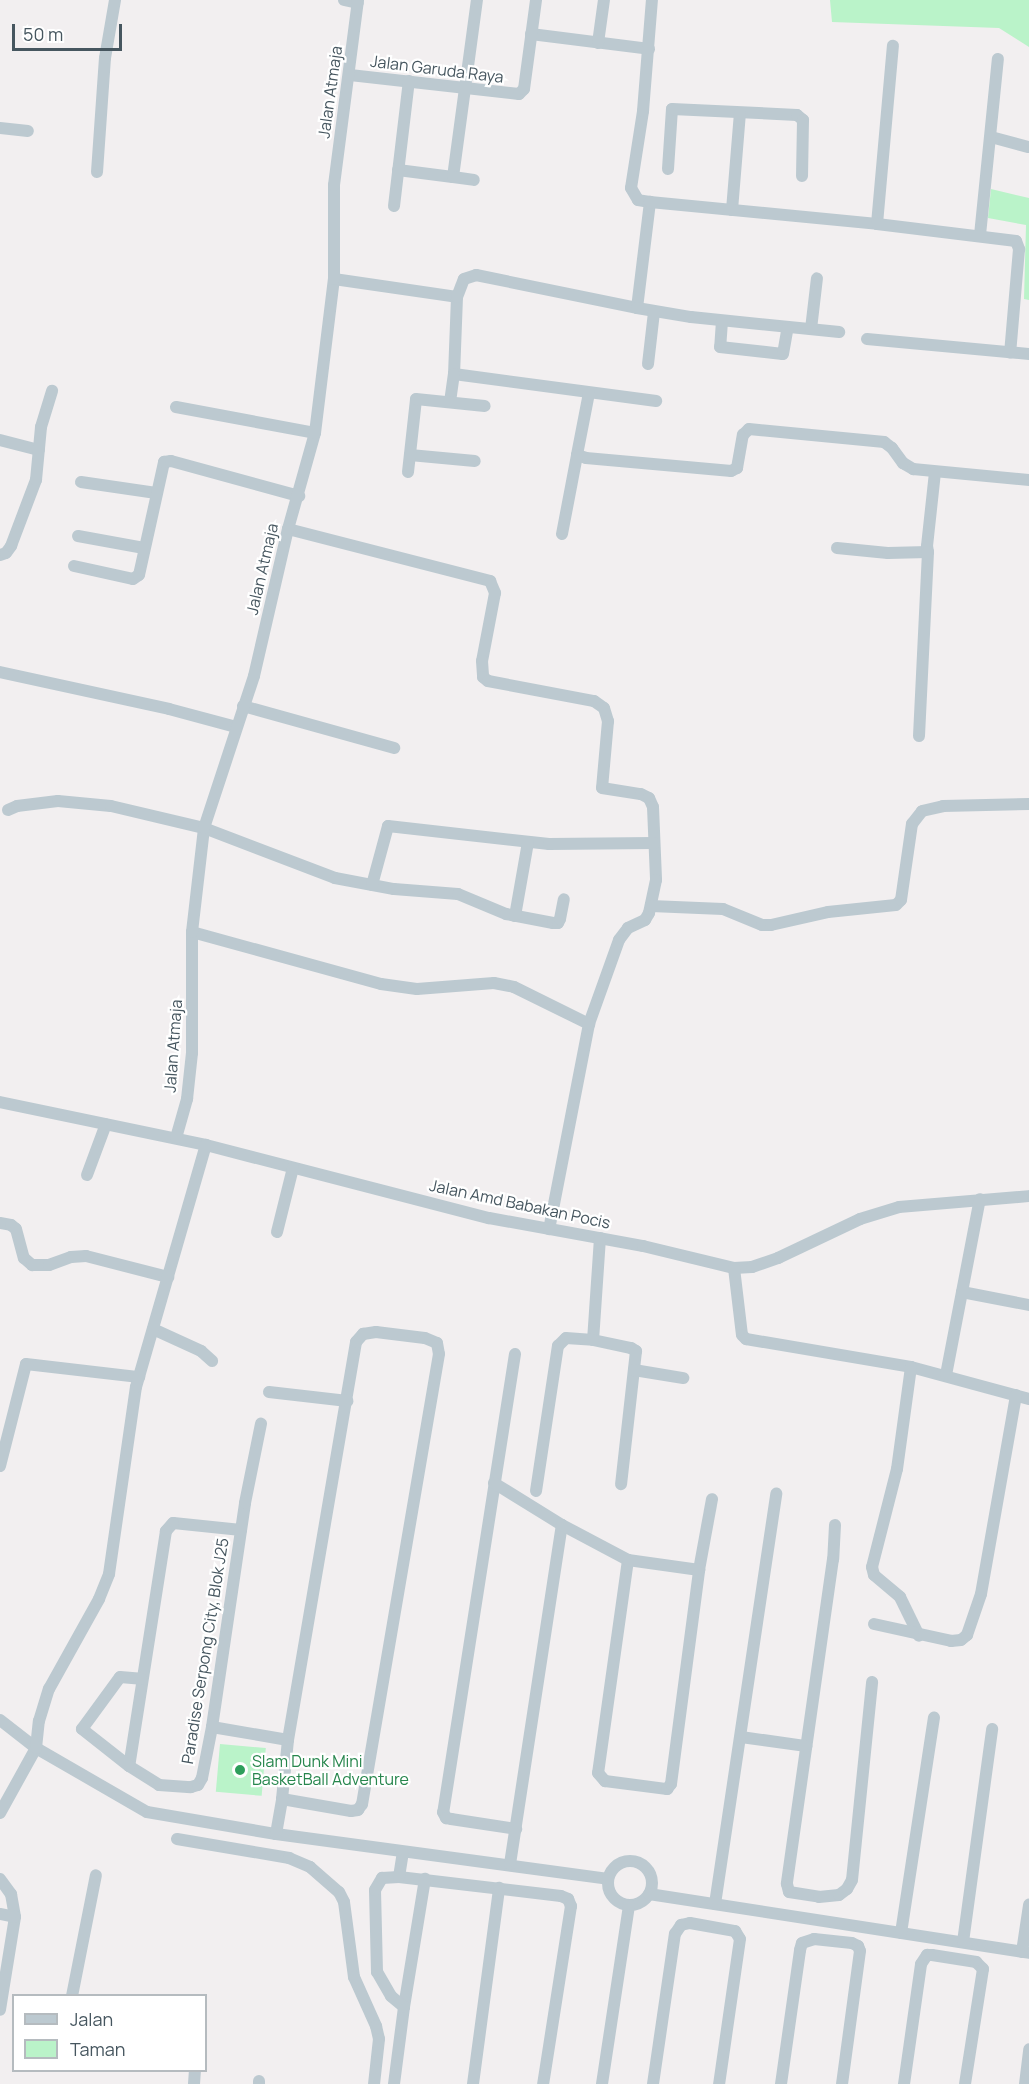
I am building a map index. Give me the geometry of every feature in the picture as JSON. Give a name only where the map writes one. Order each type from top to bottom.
[{"type":"street","points":[[97,172],[105,58],[115,0]]},
{"type":"street","points":[[344,0],[358,1]]},
{"type":"street","points":[[453,177],[477,0]]},
{"type":"street","points":[[536,0],[531,34],[649,49]]},
{"type":"street","points":[[598,43],[604,0]]},
{"type":"street","points":[[652,0],[649,49],[632,188],[638,200],[1012,239],[1018,244],[1010,353]]},
{"type":"street","name":"Jalan Atmaja","points":[[176,1138],[187,1099],[192,1053],[192,932],[204,828],[254,676],[288,529],[315,433],[334,279],[334,185],[358,1]]},
{"type":"street","name":"Jalan Garuda Raya","points":[[350,75],[519,94],[524,89],[531,34]]},
{"type":"street","points":[[877,224],[893,46]]},
{"type":"street","points":[[980,235],[998,59]]},
{"type":"street","points":[[394,206],[410,81]]},
{"type":"street","points":[[668,169],[672,110],[801,116],[802,176]]},
{"type":"street","points":[[732,210],[740,113]]},
{"type":"street","points":[[0,128],[28,131]]},
{"type":"street","points":[[991,137],[1029,147]]},
{"type":"street","points":[[398,170],[474,180]]},
{"type":"street","points":[[637,308],[650,202]]},
{"type":"street","points":[[450,402],[454,374],[457,297],[464,279],[476,275],[654,312],[839,332]]},
{"type":"street","points":[[811,329],[817,278]]},
{"type":"street","points":[[334,279],[457,297]]},
{"type":"street","points":[[648,364],[654,312]]},
{"type":"street","points":[[722,321],[720,346],[783,354],[788,327]]},
{"type":"street","points":[[867,339],[1029,354]]},
{"type":"street","points":[[454,374],[656,401]]},
{"type":"street","points":[[0,555],[6,553],[11,546],[36,480],[42,427],[52,391]]},
{"type":"street","points":[[562,534],[589,393]]},
{"type":"street","points":[[408,472],[416,399],[485,406]]},
{"type":"street","points":[[176,407],[315,433]]},
{"type":"street","points":[[577,455],[731,471],[737,468],[743,435],[749,429],[884,442],[907,466],[935,472],[1029,480]]},
{"type":"street","points":[[0,440],[39,450]]},
{"type":"street","points":[[410,455],[475,461]]},
{"type":"street","points":[[75,566],[136,578],[160,469],[164,462],[171,461],[298,496]]},
{"type":"street","points":[[919,736],[927,546],[935,472]]},
{"type":"street","points":[[81,482],[156,493]]},
{"type":"street","points":[[288,529],[490,582],[495,593],[483,661],[483,677],[488,681],[594,701],[604,708],[608,721],[602,788],[641,794],[649,798],[653,807],[656,880],[651,906],[645,920],[628,928],[619,940],[589,1024],[549,1229]]},
{"type":"street","points":[[78,536],[144,548]]},
{"type":"street","points":[[837,548],[888,553],[928,552]]},
{"type":"street","points":[[0,672],[169,709],[236,728]]},
{"type":"street","points":[[243,706],[394,748]]},
{"type":"street","points":[[8,810],[17,806],[58,801],[111,806],[204,828],[335,878],[372,885],[458,894],[488,908],[515,916],[558,922],[564,899]]},
{"type":"street","points":[[651,906],[723,909],[762,925],[771,925],[828,912],[896,905],[901,900],[912,824],[922,811],[943,806],[1029,804]]},
{"type":"street","points":[[372,885],[388,826],[418,831],[437,829],[528,842],[575,845],[654,843]]},
{"type":"street","points":[[515,916],[528,842]]},
{"type":"street","points":[[192,932],[381,984],[417,989],[494,983],[514,987],[589,1024]]},
{"type":"street","name":"Jalan Amd Babakan Pocis","points":[[0,1102],[206,1145],[489,1218],[600,1238],[734,1268],[752,1267],[778,1258],[860,1219],[899,1207],[1029,1196]]},
{"type":"street","points":[[87,1175],[106,1124]]},
{"type":"street","points":[[0,1813],[36,1748],[39,1721],[46,1697],[99,1599],[109,1574],[139,1377],[206,1145]]},
{"type":"street","points":[[278,1232],[293,1168]]},
{"type":"street","points":[[946,1375],[980,1199]]},
{"type":"street","points":[[0,1223],[11,1225],[16,1229],[24,1258],[32,1265],[49,1265],[71,1257],[86,1257],[168,1277]]},
{"type":"street","points":[[593,1340],[600,1238]]},
{"type":"street","points":[[734,1268],[741,1335],[746,1339],[911,1367],[1029,1399]]},
{"type":"street","points":[[962,1292],[1029,1305]]},
{"type":"street","points":[[153,1329],[201,1351],[212,1361]]},
{"type":"street","points":[[276,1834],[288,1740],[356,1342],[363,1334],[425,1338],[437,1343],[439,1354],[362,1804],[358,1810],[351,1811],[282,1799]]},
{"type":"street","points":[[536,1491],[558,1346],[566,1338],[593,1340],[634,1349],[634,1371],[621,1484]]},
{"type":"street","points":[[515,1354],[443,1812],[447,1818],[516,1829]]},
{"type":"street","points":[[0,1466],[5,1423],[26,1364],[139,1377]]},
{"type":"street","points":[[911,1367],[897,1469],[872,1567],[874,1575],[900,1597],[919,1636]]},
{"type":"street","points":[[634,1371],[683,1378]]},
{"type":"street","points":[[269,1392],[347,1401]]},
{"type":"street","points":[[874,1623],[919,1636],[956,1641],[967,1635],[972,1627],[981,1594],[1016,1395]]},
{"type":"street","name":"Paradise Serpong City, Blok J25","points":[[129,1766],[159,1785],[191,1787],[198,1785],[202,1778],[212,1727],[241,1530],[261,1424]]},
{"type":"street","points":[[494,1483],[562,1525],[628,1560],[699,1570]]},
{"type":"street","points":[[715,1904],[776,1494]]},
{"type":"street","points":[[628,1560],[598,1773],[605,1781],[669,1787],[699,1570],[712,1499]]},
{"type":"street","points":[[129,1766],[166,1531],[173,1523],[241,1530]]},
{"type":"street","points":[[510,1864],[562,1525]]},
{"type":"street","points":[[836,1525],[787,1889],[794,1894],[819,1897],[839,1896],[852,1880],[872,1682]]},
{"type":"street","points":[[129,1766],[82,1729],[120,1677],[141,1679]]},
{"type":"street","points":[[901,1933],[934,1718]]},
{"type":"street","points":[[0,1720],[36,1748],[147,1812],[276,1834],[608,1879]]},
{"type":"street","points":[[212,1727],[288,1740]]},
{"type":"street","points":[[963,1942],[992,1729]]},
{"type":"street","points":[[741,1737],[806,1746]]},
{"type":"street","points":[[177,1839],[289,1858],[310,1867],[339,1892],[344,1902],[354,1977],[376,2026],[379,2039],[374,2084]]},
{"type":"street","points":[[399,1877],[403,1852]]},
{"type":"street","points":[[634,1861],[650,1873],[652,1887],[641,1902],[629,1905],[613,1898],[608,1879],[620,1862],[634,1861]]},
{"type":"street","points":[[72,1994],[96,1875]]},
{"type":"street","points":[[404,2007],[384,1986],[376,1960],[375,1890],[382,1878],[425,1879],[561,1896],[568,1899],[571,1906],[543,2084]]},
{"type":"street","points":[[0,1879],[11,1894],[15,1917],[5,2003]]},
{"type":"street","points":[[394,2084],[425,1879]]},
{"type":"street","points":[[473,2084],[499,1888]]},
{"type":"street","points":[[649,1894],[1026,1952],[1029,1905]]},
{"type":"street","points":[[602,2084],[629,1905]]},
{"type":"street","points":[[0,1914],[15,1917]]},
{"type":"street","points":[[653,2084],[675,1934],[681,1925],[690,1923],[735,1931],[740,1939],[719,2084]]},
{"type":"street","points":[[782,2084],[800,1950],[802,1944],[814,1939],[852,1943],[861,1951],[842,2084]]},
{"type":"street","points":[[904,2084],[921,1964],[927,1955],[932,1955],[976,1962],[983,1969],[965,2084]]},
{"type":"street","points":[[1025,2084],[1029,2049]]},
{"type":"green space","points":[[830,0],[1029,0],[1029,47],[999,28],[832,22]]},
{"type":"green space","points":[[991,189],[1029,198],[1029,300],[1024,299],[1026,225],[988,218]]},
{"type":"green space","name":"Slam Dunk Mini BasketBall Adventure","points":[[220,1744],[266,1748],[262,1796],[216,1792]]},
{"type":"place","name":"Slam Dunk Mini BasketBall Adventure","points":[[240,1770]]}]
